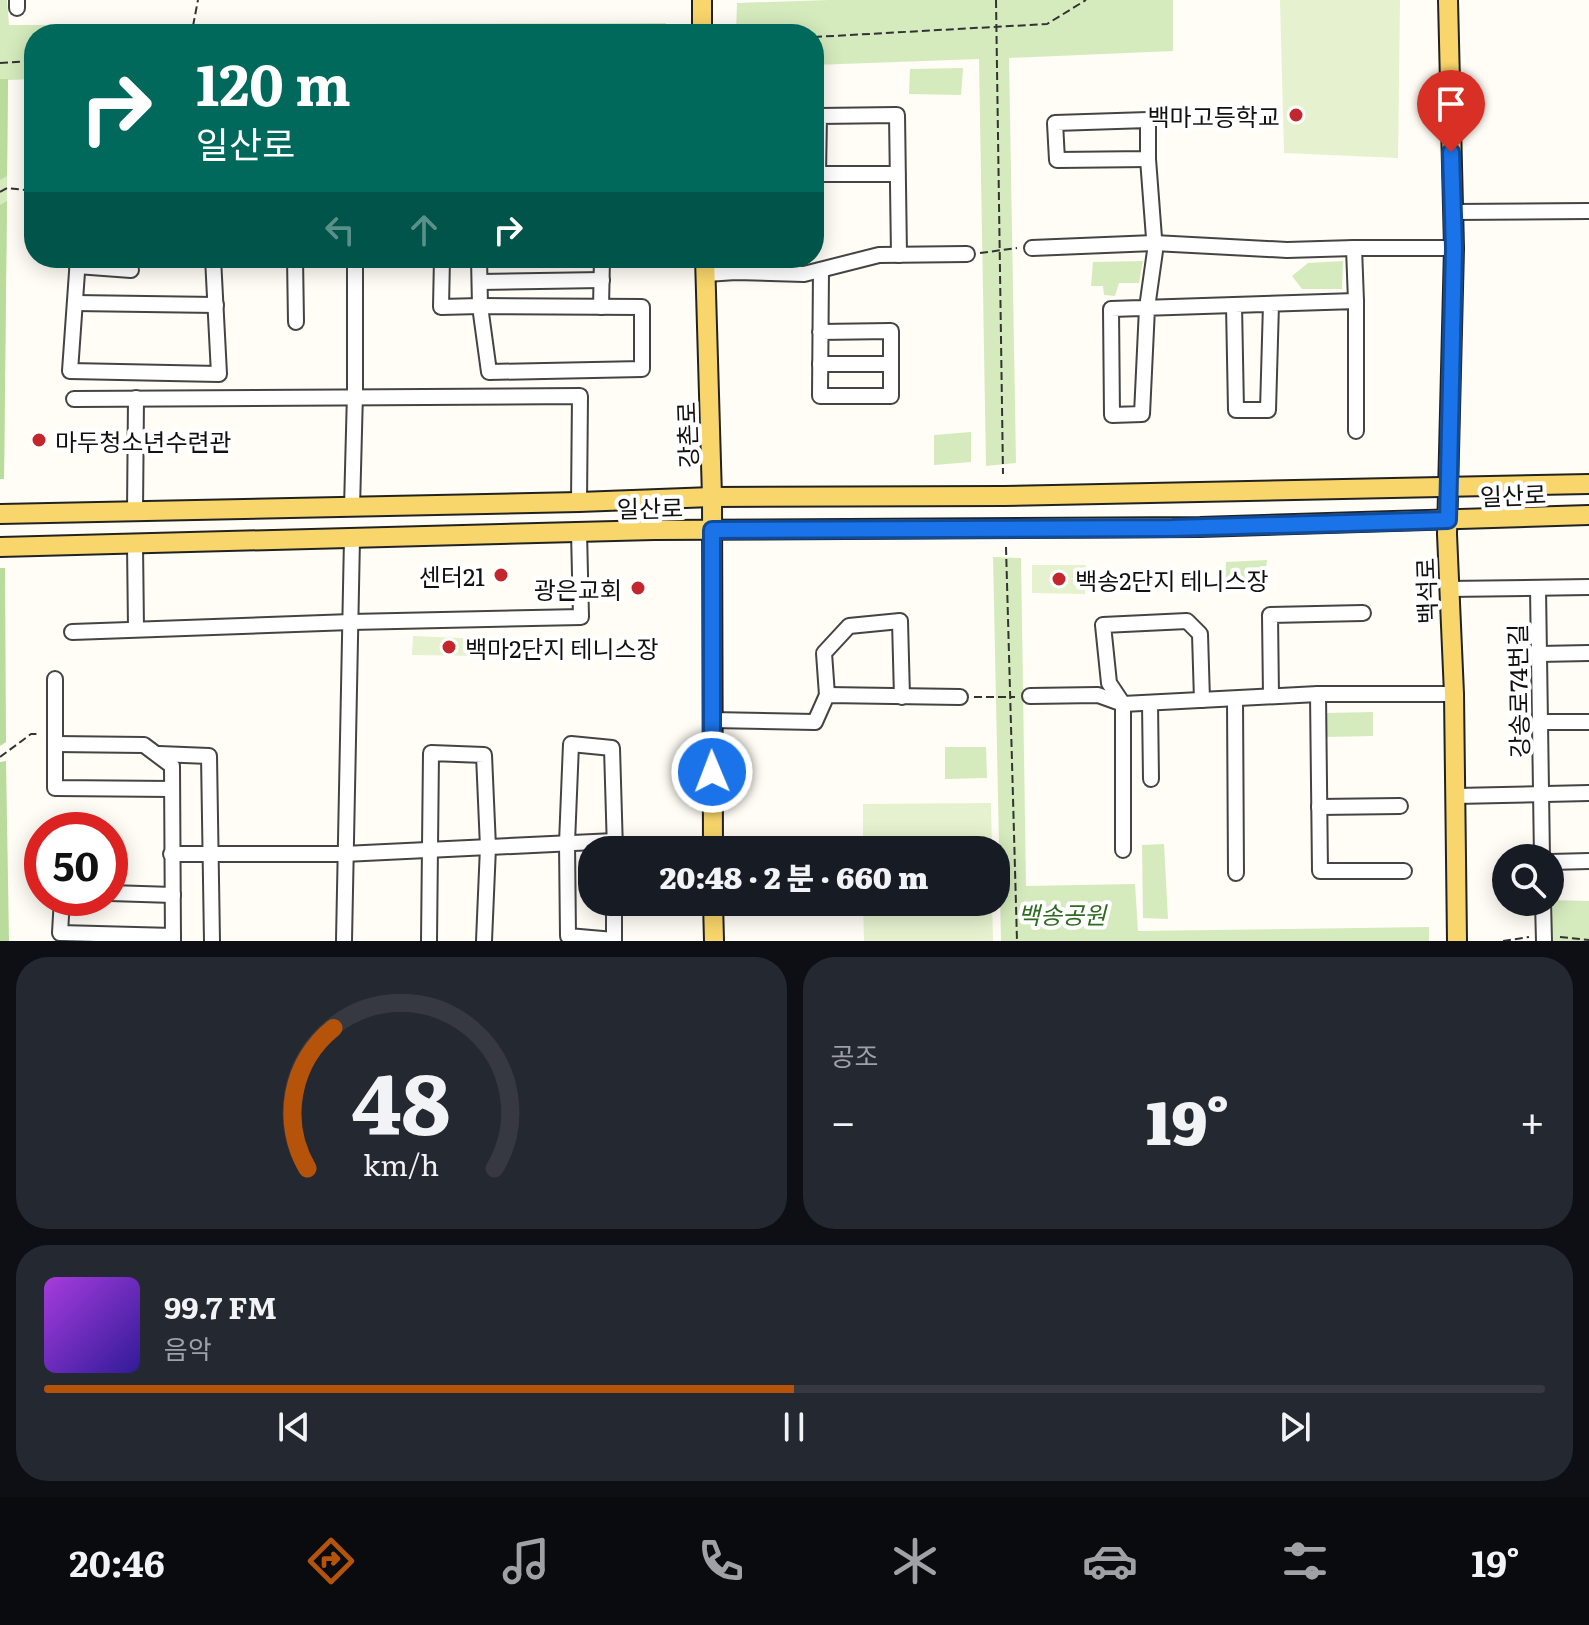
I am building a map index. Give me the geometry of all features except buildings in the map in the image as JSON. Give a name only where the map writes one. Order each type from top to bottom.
[{"type":"main road","points":[[702,0],[702,24]]},
{"type":"main road","name":"백석로","points":[[1448,0],[1454,248],[1448,589],[1454,694],[1457,941]]},
{"type":"main road","name":"강촌로","points":[[706,268],[712,497],[713,836]]},
{"type":"main road","name":"일산로","points":[[0,514],[352,508],[712,497],[1020,496],[1589,484]]},
{"type":"main road","name":"일산로","points":[[0,547],[579,532],[1200,527],[1589,515]]},
{"type":"main road","points":[[713,916],[714,941]]},
{"type":"street","points":[[824,116],[897,115],[899,255]]},
{"type":"street","points":[[1148,159],[1057,160],[1055,123],[1148,120],[1154,243],[1147,308],[1142,414],[1112,415],[1111,309],[1147,308],[1234,305],[1271,304],[1356,301]]},
{"type":"street","points":[[824,174],[898,174]]},
{"type":"street","points":[[1453,212],[1589,211]]},
{"type":"street","points":[[1032,248],[1154,243],[1287,250],[1454,248]]},
{"type":"street","points":[[1354,248],[1356,431]]},
{"type":"street","points":[[716,268],[736,272],[804,274],[879,255],[967,254]]},
{"type":"street","points":[[78,268],[70,371],[219,374],[214,268]]},
{"type":"street","points":[[118,268],[131,270]]},
{"type":"street","points":[[295,268],[296,322]]},
{"type":"street","points":[[352,508],[355,268]]},
{"type":"street","points":[[442,268],[441,307],[480,306],[642,307],[642,369],[489,372],[480,306],[479,268]]},
{"type":"street","points":[[601,307],[602,268]]},
{"type":"street","points":[[820,332],[891,331],[891,396],[820,396],[820,332],[821,270]]},
{"type":"street","points":[[480,282],[602,280]]},
{"type":"street","points":[[75,303],[216,305]]},
{"type":"street","points":[[1234,305],[1236,410],[1268,410],[1271,304]]},
{"type":"street","points":[[820,364],[891,364]]},
{"type":"street","points":[[74,399],[580,396],[579,502]]},
{"type":"street","points":[[135,513],[136,398]]},
{"type":"street","points":[[72,632],[581,617],[579,532]]},
{"type":"street","points":[[344,941],[352,538]]},
{"type":"street","points":[[135,544],[136,629]]},
{"type":"street","points":[[1448,589],[1589,587]]},
{"type":"street","name":"강송로74번길","points":[[1538,588],[1542,844]]},
{"type":"street","points":[[1271,696],[1270,615],[1363,613]]},
{"type":"street","points":[[711,720],[815,722],[827,695],[824,653],[849,626],[900,621],[902,697]]},
{"type":"street","points":[[1123,850],[1123,704],[1109,683],[1103,625],[1187,621],[1200,634],[1202,700]]},
{"type":"street","points":[[1539,654],[1589,653]]},
{"type":"street","points":[[55,679],[55,788],[172,789]]},
{"type":"street","points":[[1030,696],[1098,695],[1123,704],[1318,694],[1454,694]]},
{"type":"street","points":[[1318,694],[1320,871],[1404,871]]},
{"type":"street","points":[[827,695],[960,697]]},
{"type":"street","points":[[1235,699],[1236,873]]},
{"type":"street","points":[[1150,703],[1151,779]]},
{"type":"street","points":[[1540,722],[1589,722]]},
{"type":"street","points":[[55,738],[144,745],[172,766],[173,938],[60,933],[61,916]]},
{"type":"street","points":[[614,916],[614,940],[568,936],[567,843],[571,744],[612,748],[615,836]]},
{"type":"street","points":[[429,941],[431,753],[484,755],[488,847],[484,941]]},
{"type":"street","points":[[159,754],[209,756],[212,941]]},
{"type":"street","points":[[1456,796],[1589,793]]},
{"type":"street","points":[[1319,807],[1400,806]]},
{"type":"street","points":[[171,854],[344,854],[578,844]]},
{"type":"street","points":[[1564,862],[1589,861]]},
{"type":"street","points":[[128,894],[173,895]]},
{"type":"street","points":[[1540,938],[1542,916]]},
{"type":"path","points":[[194,24],[198,0]]},
{"type":"path","points":[[996,0],[1003,474]]},
{"type":"path","points":[[824,36],[1047,24],[1086,0]]},
{"type":"path","points":[[0,63],[24,62]]},
{"type":"path","points":[[0,192],[7,188],[24,190]]},
{"type":"path","points":[[967,254],[1032,248]]},
{"type":"path","points":[[1006,547],[1017,941]]},
{"type":"path","points":[[960,697],[1030,696]]},
{"type":"path","points":[[0,757],[31,734],[55,738]]},
{"type":"path","points":[[1560,937],[1589,940]]},
{"type":"path","points":[[1503,941],[1540,938]]},
{"type":"green space","points":[[0,0],[7,0],[9,25],[24,25],[24,79],[8,80],[4,479],[0,479]]},
{"type":"green space","points":[[1173,0],[1173,51],[1009,58],[1016,463],[986,466],[979,59],[824,65],[824,24],[736,24],[737,3]]},
{"type":"green space","points":[[1280,0],[1400,0],[1398,158],[1284,153]]},
{"type":"green space","points":[[666,23],[666,24],[338,24]]},
{"type":"green space","points":[[963,68],[961,95],[909,94],[910,69]]},
{"type":"green space","points":[[0,79],[8,79],[7,176],[0,180]]},
{"type":"green space","points":[[7,201],[4,479],[0,479],[0,205]]},
{"type":"green space","points":[[1143,261],[1139,283],[1119,283],[1115,296],[1104,295],[1103,286],[1091,286],[1093,262]]},
{"type":"green space","points":[[1343,261],[1342,289],[1302,289],[1292,276],[1308,263]]},
{"type":"green space","points":[[971,432],[971,462],[934,465],[934,435]]},
{"type":"green space","name":"백송공원","points":[[993,557],[1021,558],[1026,886],[1135,884],[1138,931],[1429,927],[1429,941],[1001,941],[1000,916],[1010,916],[1010,836],[999,836]]},
{"type":"green space","points":[[1267,560],[1264,586],[1225,588],[1226,562]]},
{"type":"green space","name":"백송2단지 테니스장","points":[[1032,565],[1086,565],[1085,594],[1032,593]]},
{"type":"green space","points":[[0,568],[5,568],[6,742],[0,746]]},
{"type":"green space","name":"백마2단지 테니스장","points":[[413,636],[486,639],[486,656],[412,655]]},
{"type":"green space","points":[[1373,712],[1373,736],[1326,737],[1326,713]]},
{"type":"green space","points":[[945,747],[986,747],[987,778],[945,779]]},
{"type":"green space","points":[[6,761],[9,941],[0,941],[0,762]]},
{"type":"green space","points":[[991,803],[992,836],[863,836],[863,804]]},
{"type":"green space","points":[[1164,844],[1168,919],[1143,918],[1142,845]]},
{"type":"green space","points":[[1564,900],[1589,901],[1589,941],[1550,941],[1550,916],[1564,916]]},
{"type":"green space","points":[[863,916],[992,916],[993,941],[864,941]]},
{"type":"place","name":"백마고등학교","points":[[1296,115]]},
{"type":"place","name":"마두청소년수련관","points":[[39,440]]},
{"type":"place","name":"센터21","points":[[501,575]]},
{"type":"place","name":"백송2단지 테니스장","points":[[1059,579]]},
{"type":"place","name":"광은교회","points":[[638,588]]},
{"type":"place","name":"백마2단지 테니스장","points":[[449,647]]},
{"type":"route","points":[[712,772],[712,530],[1172,528],[1448,520],[1454,248],[1451,152]]}]
